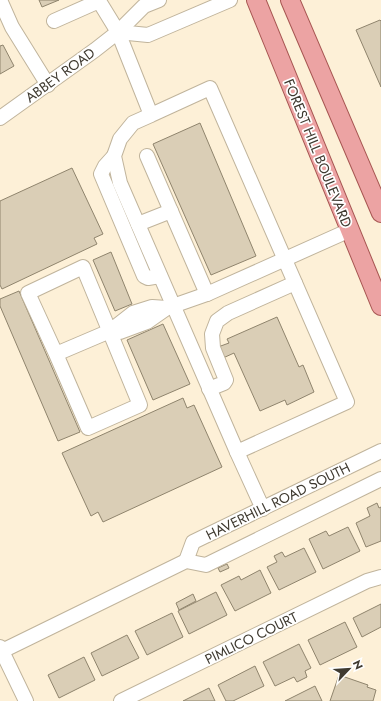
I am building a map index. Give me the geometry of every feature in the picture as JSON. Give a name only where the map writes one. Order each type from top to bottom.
[{"type":"main road","name":"FOREST HILL BOULEVARD","points":[[256,0],[381,306]]},
{"type":"main road","points":[[290,0],[381,213]]},
{"type":"street","points":[[0,0],[12,27],[48,85]]},
{"type":"street","points":[[54,21],[99,0],[118,32],[151,115]]},
{"type":"street","name":"ABBEY ROAD","points":[[0,118],[48,85],[118,32],[144,6],[159,0]]},
{"type":"street","points":[[118,32],[148,34],[230,0]]},
{"type":"street","points":[[160,276],[148,278],[144,276],[101,174],[105,166],[114,156],[120,139],[133,123],[210,88],[347,402],[237,452]]},
{"type":"street","points":[[114,156],[120,183],[160,276],[170,307],[263,509]]},
{"type":"street","points":[[147,156],[207,294]]},
{"type":"street","points":[[138,224],[171,211]]},
{"type":"street","points":[[56,354],[110,331],[133,313],[152,307],[170,307],[207,294],[350,230]]},
{"type":"street","points":[[83,267],[110,331],[140,405],[88,428],[28,293],[83,267]]},
{"type":"street","points":[[209,389],[224,383],[226,380],[213,348],[212,334],[216,321],[228,313],[295,283]]},
{"type":"street","name":"HAVERHILL ROAD SOUTH","points":[[381,451],[193,542],[186,561],[206,565],[381,479]]},
{"type":"street","points":[[26,701],[1,650],[186,561]]},
{"type":"street","name":"PIMLICO COURT","points":[[121,701],[367,581],[381,577]]},
{"type":"building","points":[[39,0],[59,0],[42,7]]},
{"type":"building","points":[[380,20],[381,21],[381,87],[356,30]]},
{"type":"building","points":[[3,45],[14,66],[0,74],[0,46]]},
{"type":"building","points":[[200,123],[256,256],[211,275],[153,144]]},
{"type":"building","points":[[72,168],[103,234],[94,238],[97,244],[2,289],[0,285],[0,201]]},
{"type":"building","points":[[111,252],[132,304],[115,311],[93,260]]},
{"type":"building","points":[[19,291],[80,432],[58,441],[0,306],[0,299]]},
{"type":"building","points":[[277,317],[299,367],[303,365],[314,392],[287,405],[285,400],[260,411],[234,353],[223,358],[218,347],[229,343],[227,339]]},
{"type":"building","points":[[163,324],[190,384],[153,400],[127,340]]},
{"type":"building","points":[[183,398],[187,408],[194,405],[222,467],[103,522],[98,512],[91,516],[62,453]]},
{"type":"building","points":[[377,503],[379,508],[381,507],[381,541],[366,547],[356,523],[370,516],[367,508]]},
{"type":"building","points":[[348,527],[360,551],[323,569],[309,539],[326,531],[329,536]]},
{"type":"building","points":[[304,548],[316,572],[279,590],[267,567],[277,562],[274,556],[282,552],[285,557]]},
{"type":"building","points":[[227,564],[229,568],[220,572],[218,568]]},
{"type":"building","points":[[260,570],[271,593],[235,611],[221,585],[239,576],[241,580]]},
{"type":"building","points":[[216,592],[227,615],[189,634],[178,611]]},
{"type":"building","points":[[193,594],[196,601],[179,610],[176,603]]},
{"type":"building","points":[[381,604],[381,627],[362,637],[353,618]]},
{"type":"building","points":[[172,613],[183,637],[147,655],[135,631]]},
{"type":"building","points":[[345,622],[357,647],[320,665],[308,640]]},
{"type":"building","points":[[127,635],[139,658],[102,676],[91,653]]},
{"type":"building","points":[[299,644],[311,668],[305,671],[307,677],[297,682],[294,677],[275,686],[263,662]]},
{"type":"building","points":[[84,657],[95,680],[59,698],[48,675]]},
{"type":"building","points":[[255,666],[264,686],[233,701],[226,701],[218,685]]},
{"type":"building","points":[[339,675],[368,685],[367,687],[376,690],[373,701],[330,701]]},
{"type":"building","points":[[315,686],[322,701],[285,701]]},
{"type":"building","points":[[209,688],[215,701],[183,701]]}]
